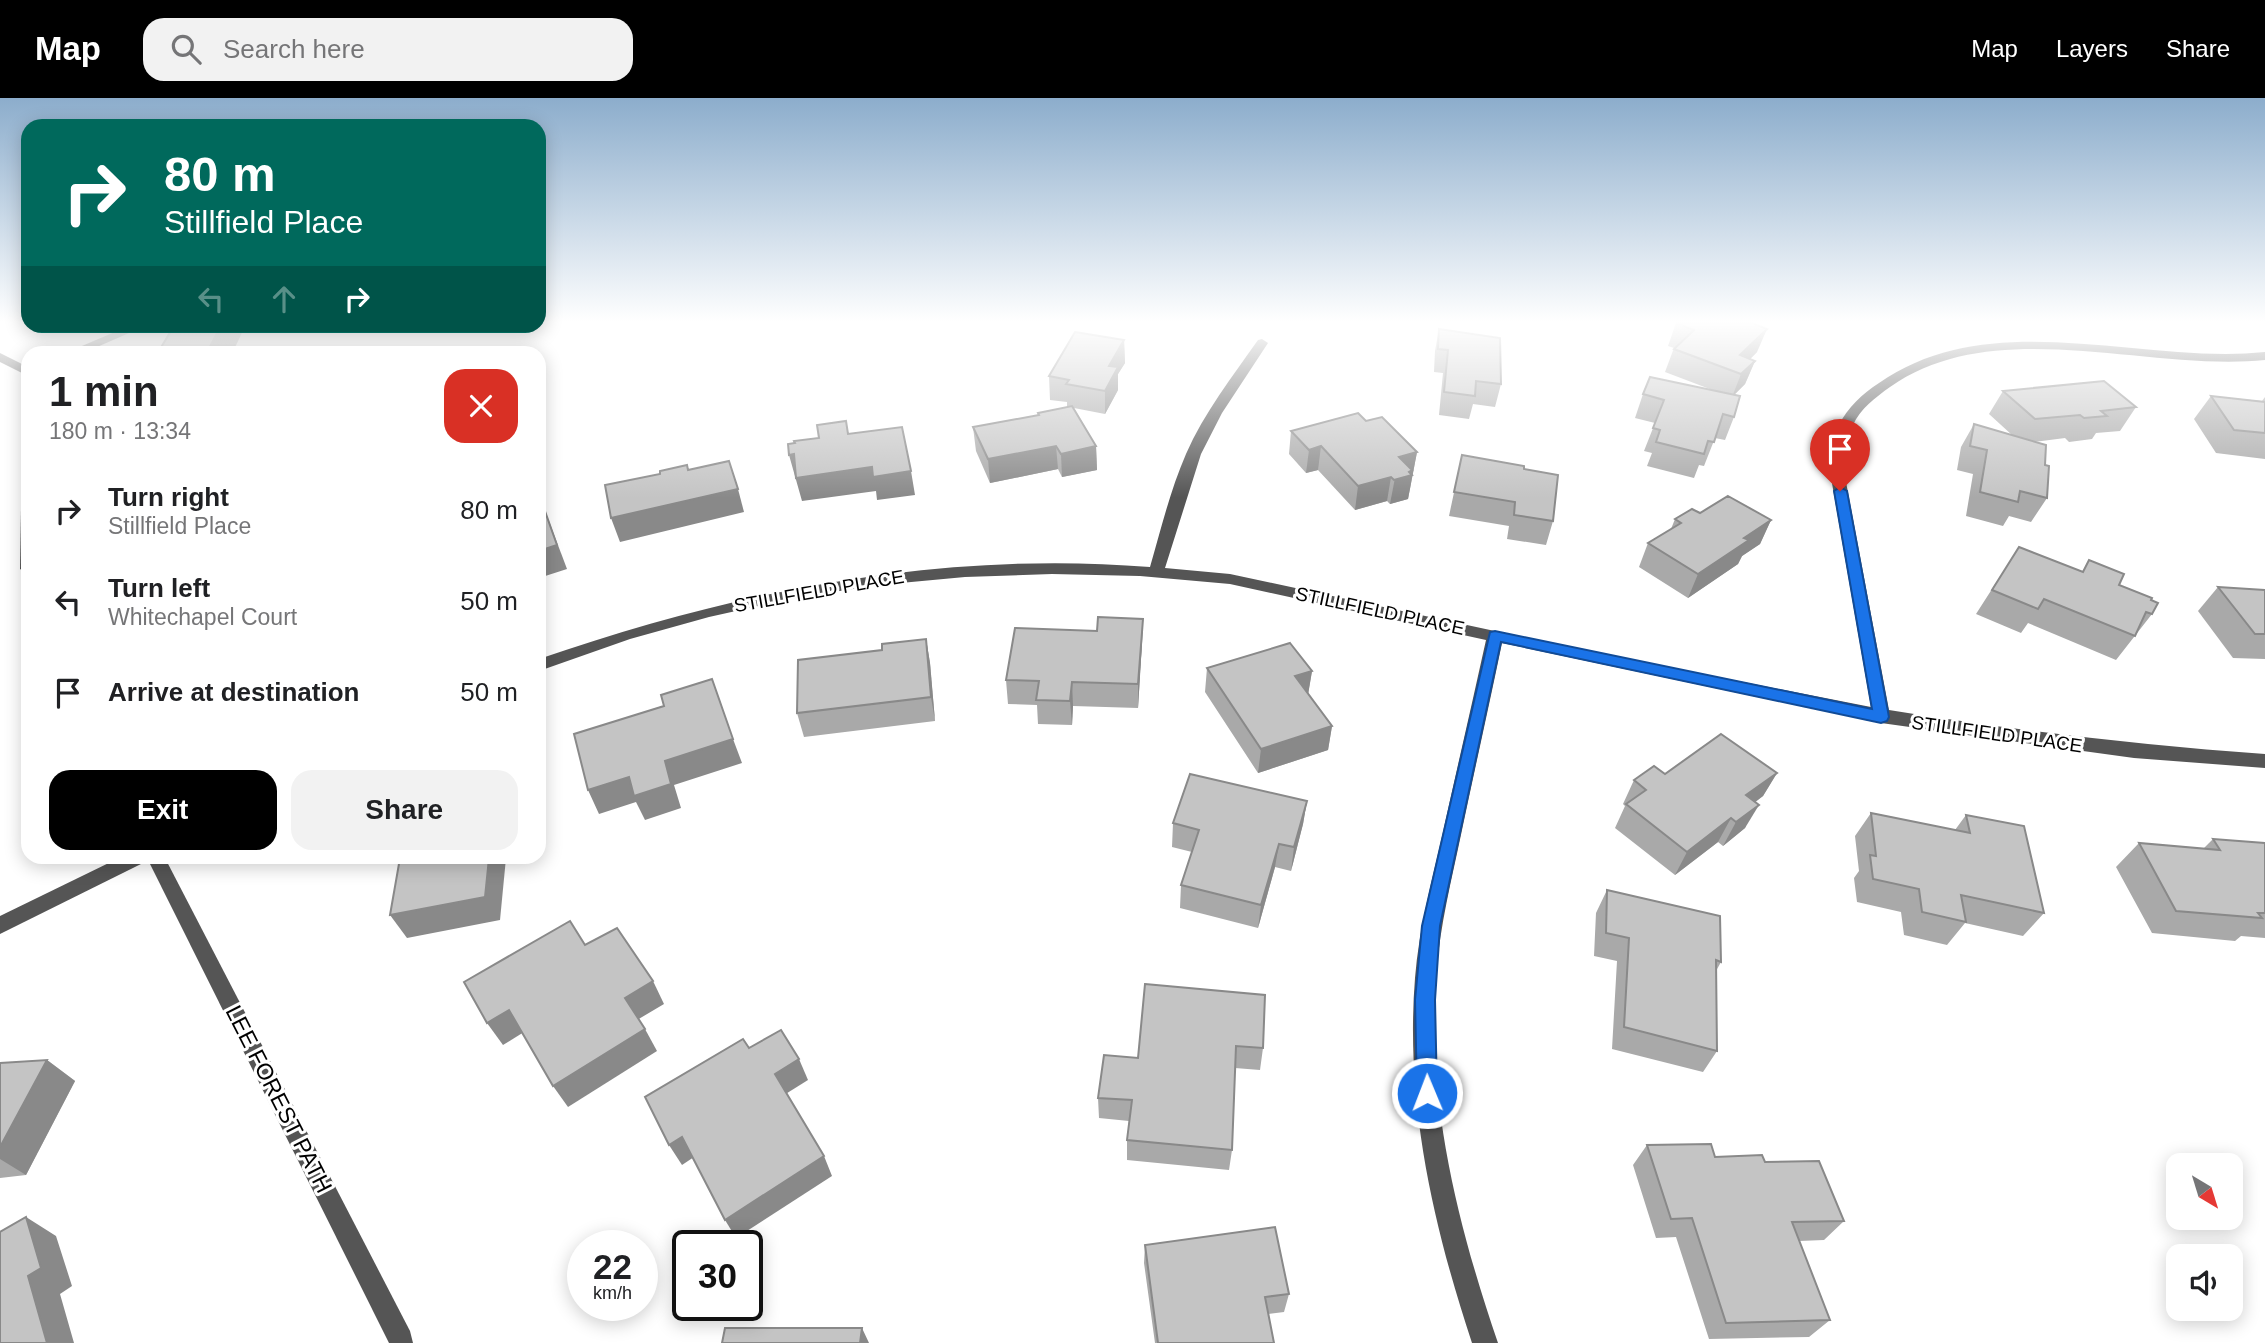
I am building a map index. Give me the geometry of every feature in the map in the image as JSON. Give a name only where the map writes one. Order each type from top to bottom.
[{"type":"street","points":[[1157,571],[1185,476],[1200,439],[1236,381]]},
{"type":"street","points":[[1881,717],[1836,466],[1841,435],[1850,416],[1867,397],[1889,381]]},
{"type":"street","name":"STILLFIELD PLACE","points":[[546,662],[597,643],[701,612],[825,586],[991,568],[1086,567],[1157,571],[1230,579],[1881,717],[2009,738],[2208,759],[2265,761]]},
{"type":"street","points":[[1485,1343],[1466,1290],[1441,1186],[1427,1093],[1425,1000],[1431,926],[1495,636]]},
{"type":"street","points":[[0,926],[124,864]]},
{"type":"street","name":"LEE FOREST PATH","points":[[159,864],[401,1340]]},
{"type":"building","points":[[1068,381],[1110,381],[1105,391],[1066,384]]},
{"type":"building","points":[[1445,381],[1476,381],[1475,396],[1444,392]]},
{"type":"building","points":[[1477,381],[1501,381],[1501,384]]},
{"type":"building","points":[[1648,381],[1669,381],[1740,396],[1734,417],[1723,414],[1714,442],[1708,441],[1704,454],[1656,442],[1660,430],[1653,428],[1664,400],[1643,394]]},
{"type":"building","points":[[2104,381],[2136,407],[2101,411],[2107,416],[2084,418],[2080,415],[2035,419],[2003,391]]},
{"type":"building","points":[[2211,396],[2265,402],[2265,433],[2234,430]]},
{"type":"building","points":[[1072,406],[1096,446],[1061,454],[1056,446],[988,459],[973,427],[1039,415],[1038,413]]},
{"type":"building","points":[[1358,413],[1366,421],[1382,417],[1417,452],[1399,457],[1412,470],[1409,472],[1412,475],[1394,480],[1391,477],[1358,486],[1321,446],[1309,450],[1291,431]]},
{"type":"building","points":[[846,421],[848,434],[902,427],[911,471],[873,477],[872,467],[796,478],[794,454],[789,455],[788,444],[819,438],[817,425]]},
{"type":"building","points":[[1974,424],[2046,445],[2045,465],[2049,466],[2047,498],[2020,491],[2018,502],[1980,492],[1987,450],[1970,446]]},
{"type":"building","points":[[1462,455],[1558,475],[1553,521],[1514,515],[1515,502],[1454,492]]},
{"type":"building","points":[[729,461],[738,489],[611,518],[605,485],[660,474],[660,471],[687,465],[688,470]]},
{"type":"building","points":[[1728,496],[1771,520],[1744,538],[1749,540],[1698,574],[1648,543],[1681,523],[1675,519],[1692,509],[1700,513]]},
{"type":"building","points":[[546,514],[557,545],[546,549]]},
{"type":"building","points":[[2019,547],[2083,572],[2089,560],[2124,574],[2119,585],[2158,603],[2152,614],[2146,612],[2135,636],[2044,599],[2038,609],[1992,590]]},
{"type":"building","points":[[2218,587],[2265,590],[2265,634],[2255,634]]},
{"type":"building","points":[[1098,617],[1143,619],[1138,684],[1072,682],[1070,701],[1036,700],[1039,681],[1006,680],[1015,628],[1097,631]]},
{"type":"building","points":[[926,639],[931,697],[797,713],[798,660],[882,650],[882,644]]},
{"type":"building","points":[[1290,643],[1312,671],[1295,676],[1332,726],[1261,749],[1207,668]]},
{"type":"building","points":[[712,679],[733,739],[665,761],[671,784],[634,796],[629,777],[588,790],[574,734],[664,706],[661,695]]},
{"type":"building","points":[[1721,734],[1777,773],[1746,795],[1759,805],[1736,822],[1731,818],[1687,852],[1626,804],[1646,790],[1634,780],[1654,766],[1665,774]]},
{"type":"building","points":[[1190,774],[1307,801],[1294,847],[1279,844],[1261,905],[1181,885],[1199,830],[1173,823]]},
{"type":"building","points":[[1871,813],[1970,833],[1966,815],[2024,826],[2044,913],[1961,895],[1966,922],[1922,912],[1919,889],[1873,879],[1870,855],[1876,856]]},
{"type":"building","points":[[2213,839],[2265,843],[2265,913],[2258,913],[2262,918],[2176,911],[2139,843],[2220,850]]},
{"type":"building","points":[[399,864],[488,864],[485,897],[390,915]]},
{"type":"building","points":[[1607,890],[1720,916],[1721,962],[1716,960],[1717,1051],[1624,1027],[1629,938],[1606,933]]},
{"type":"building","points":[[570,921],[585,945],[617,928],[653,981],[625,998],[645,1029],[553,1086],[509,1010],[487,1023],[464,982]]},
{"type":"building","points":[[1145,984],[1265,995],[1263,1048],[1236,1046],[1232,1150],[1127,1140],[1132,1100],[1098,1098],[1104,1055],[1138,1058]]},
{"type":"building","points":[[781,1030],[799,1059],[775,1074],[824,1156],[725,1220],[682,1137],[669,1145],[645,1097],[743,1039],[749,1048]]},
{"type":"building","points":[[47,1060],[0,1147],[0,1063]]},
{"type":"building","points":[[1711,1144],[1715,1157],[1762,1155],[1765,1162],[1819,1161],[1844,1221],[1792,1222],[1830,1320],[1726,1323],[1692,1218],[1671,1219],[1647,1145]]},
{"type":"building","points":[[26,1217],[41,1268],[28,1276],[47,1343],[0,1343],[0,1232]]},
{"type":"building","points":[[1275,1227],[1289,1294],[1265,1297],[1274,1343],[1158,1343],[1145,1245]]},
{"type":"building","points":[[725,1328],[862,1328],[860,1343],[722,1343]]},
{"type":"route","points":[[1427,1093],[1425,1000],[1431,926],[1495,636],[1881,717],[1840,491]]}]
